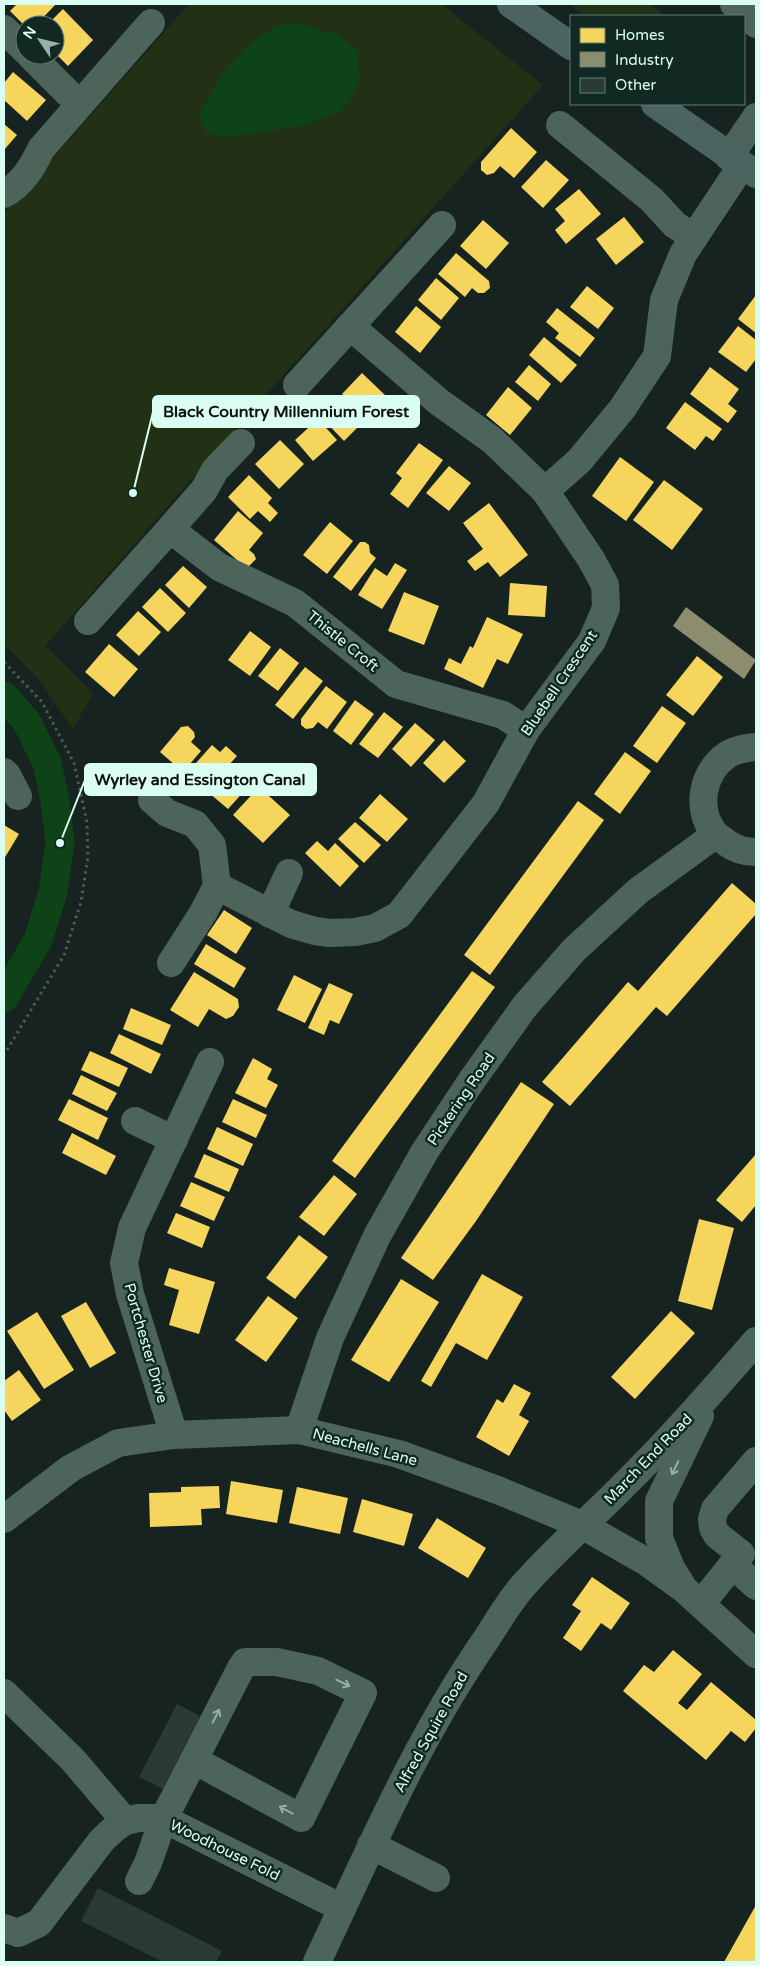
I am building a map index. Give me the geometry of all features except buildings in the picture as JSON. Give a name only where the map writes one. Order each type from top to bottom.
[{"type":"main road","points":[[512,4],[570,45]]},
{"type":"main road","points":[[656,105],[742,165]]},
{"type":"street","points":[[734,4],[756,24]]},
{"type":"street","points":[[4,194],[14,188],[32,168],[41,149],[152,23]]},
{"type":"street","points":[[4,29],[15,40]]},
{"type":"street","points":[[40,65],[79,104]]},
{"type":"street","points":[[545,491],[579,461],[616,416],[656,356],[664,300],[683,254],[742,165],[756,117]]},
{"type":"street","points":[[560,125],[652,200],[676,225],[694,237]]},
{"type":"street","points":[[297,385],[442,226]]},
{"type":"street","name":"Bluebell Crescent","points":[[217,886],[291,924],[330,933],[355,932],[375,928],[399,915],[486,803],[526,730],[592,642],[606,608],[605,585],[591,559],[545,491],[492,440],[440,402],[350,326]]},
{"type":"street","points":[[88,621],[204,490],[215,470],[241,443]]},
{"type":"street","name":"Thistle Croft","points":[[170,529],[219,567],[295,603],[396,684],[503,715],[526,730]]},
{"type":"street","points":[[756,747],[742,748],[727,755],[715,765],[707,778],[704,794],[704,809],[715,835],[733,847],[756,852]]},
{"type":"street","points":[[4,772],[7,774],[18,796]]},
{"type":"street","points":[[152,800],[167,813],[195,824],[212,844],[217,886],[204,913],[171,963]]},
{"type":"street","name":"Pickering Road","points":[[299,1430],[330,1338],[377,1236],[425,1151],[472,1080],[525,1006],[574,950],[638,891],[715,835]]},
{"type":"street","points":[[270,914],[289,874]]},
{"type":"street","name":"Portchester Drive","points":[[174,1435],[130,1294],[124,1263],[132,1228],[210,1062]]},
{"type":"street","points":[[135,1121],[174,1140]]},
{"type":"street","name":"March End Road","points":[[582,1525],[623,1486],[712,1392],[756,1341]]},
{"type":"street","name":"March End Road","points":[[693,1597],[671,1568],[659,1538],[659,1501],[712,1392]]},
{"type":"street","name":"Neachells Lane","points":[[4,1520],[72,1468],[118,1443],[174,1435],[299,1430],[399,1454],[500,1491],[582,1525],[645,1561],[693,1597],[756,1654]]},
{"type":"street","points":[[693,1597],[733,1565],[741,1554],[717,1535],[713,1528],[712,1520],[715,1508],[756,1461]]},
{"type":"street","name":"Alfred Squire Road","points":[[316,1962],[371,1845],[434,1720],[459,1678],[521,1588],[582,1525]]},
{"type":"street","points":[[733,1565],[756,1586]]},
{"type":"street","points":[[139,1881],[148,1863],[163,1820],[194,1760],[245,1662],[277,1662],[318,1671],[363,1693],[301,1818],[194,1760]]},
{"type":"street","points":[[4,1693],[73,1760],[125,1821],[102,1840],[39,1924],[18,1933],[4,1928]]},
{"type":"street","name":"Woodhouse Fold","points":[[125,1821],[139,1818],[163,1820],[342,1908]]},
{"type":"street","points":[[371,1845],[436,1878]]},
{"type":"path","points":[[4,662],[42,702],[74,763],[87,822],[88,857],[81,902],[64,955],[4,1055]]},
{"type":"shaded area","points":[[189,4],[441,4],[543,85],[253,409],[45,646],[93,693],[73,729],[40,681],[4,644],[4,213]]},
{"type":"shaded area","points":[[569,4],[650,4],[662,14],[661,15],[585,15]]},
{"type":"shaded area","points":[[302,24],[335,34],[356,49],[360,77],[354,93],[340,112],[305,125],[223,138],[206,132],[199,115],[213,89],[242,51],[254,40],[279,26]]},
{"type":"waterway","points":[[4,696],[27,722],[47,763],[55,801],[60,843],[53,892],[38,940],[4,998]]},
{"type":"place","name":"Black Country Millennium Forest","points":[[133,493]]},
{"type":"place","name":"Wyrley and Essington Canal","points":[[60,843]]}]
